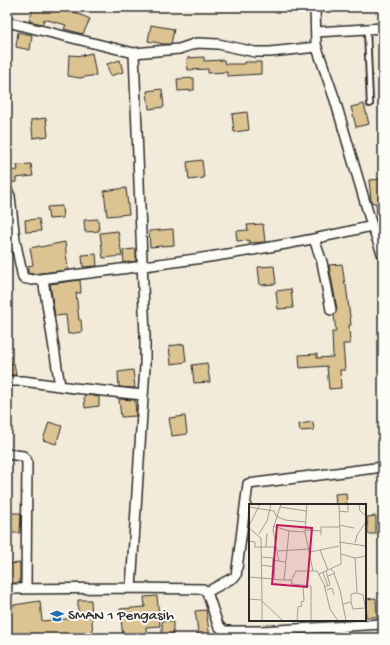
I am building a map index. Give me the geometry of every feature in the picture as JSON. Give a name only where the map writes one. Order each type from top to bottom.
[{"type":"street","points":[[315,7],[317,47],[336,100],[372,226],[383,256]]},
{"type":"street","points":[[7,22],[134,53],[179,49],[197,43],[218,44],[255,52],[270,52],[317,47]]},
{"type":"street","points":[[316,32],[383,28]]},
{"type":"street","points":[[131,588],[143,395],[145,337],[134,53]]},
{"type":"street","points":[[7,190],[10,196],[11,240],[23,278],[32,280],[234,254],[314,240],[372,226]]},
{"type":"street","points":[[314,240],[322,262],[331,310]]},
{"type":"street","points":[[43,279],[60,386]]},
{"type":"street","points":[[7,380],[143,395]]},
{"type":"street","points":[[7,454],[24,456],[27,461],[26,589]]},
{"type":"street","points":[[207,592],[236,576],[248,484],[383,467]]},
{"type":"street","points":[[7,590],[131,588],[203,589],[207,592],[218,625],[224,631],[260,631],[383,624]]},
{"type":"street","points":[[342,626],[344,638]]},
{"type":"lane","points":[[367,29],[370,104]]},
{"type":"building","points":[[34,7],[55,7],[72,11],[90,19],[83,34],[64,29],[66,25],[44,19],[43,24],[29,21]]},
{"type":"building","points":[[151,25],[174,29],[171,44],[148,41]]},
{"type":"building","points":[[18,32],[32,35],[30,50],[16,47]]},
{"type":"building","points":[[92,53],[96,75],[80,78],[68,76],[69,55],[84,56],[83,55]]},
{"type":"building","points":[[204,57],[204,61],[224,60],[225,64],[261,62],[261,74],[227,76],[227,72],[208,73],[208,69],[188,70],[187,58]]},
{"type":"building","points":[[120,60],[123,72],[110,76],[107,64]]},
{"type":"building","points":[[194,78],[194,90],[178,91],[177,79]]},
{"type":"building","points":[[162,89],[164,107],[149,109],[147,91]]},
{"type":"building","points":[[364,104],[369,124],[356,127],[351,107]]},
{"type":"building","points":[[247,112],[249,130],[234,132],[232,114]]},
{"type":"building","points":[[46,118],[48,136],[33,138],[31,120]]},
{"type":"building","points":[[202,160],[204,178],[189,180],[187,162]]},
{"type":"building","points":[[31,164],[33,176],[16,178],[16,182],[7,183],[7,171],[18,170],[17,165]]},
{"type":"building","points":[[382,179],[383,235],[377,221],[376,203],[372,203],[371,200],[369,180]]},
{"type":"building","points":[[126,188],[129,214],[107,216],[104,191]]},
{"type":"building","points":[[62,206],[63,218],[49,219],[47,207]]},
{"type":"building","points":[[39,219],[41,231],[26,232],[25,220]]},
{"type":"building","points":[[98,219],[99,231],[85,232],[84,220]]},
{"type":"building","points":[[263,224],[265,242],[249,243],[249,240],[237,241],[236,231],[248,230],[247,225]]},
{"type":"building","points":[[173,229],[174,245],[150,247],[149,231]]},
{"type":"building","points":[[118,231],[122,256],[103,258],[100,233]]},
{"type":"building","points":[[65,242],[68,270],[32,274],[28,273],[28,266],[33,265],[30,248]]},
{"type":"building","points":[[136,249],[136,261],[124,263],[123,250]]},
{"type":"building","points":[[96,254],[97,266],[83,267],[82,255]]},
{"type":"building","points":[[342,264],[351,325],[349,325],[350,344],[343,344],[345,370],[340,370],[341,388],[329,389],[327,366],[300,368],[299,355],[317,354],[317,358],[333,357],[332,332],[336,332],[334,315],[337,309],[329,265]]},
{"type":"building","points":[[274,266],[276,284],[260,285],[258,267]]},
{"type":"building","points":[[80,280],[81,293],[76,293],[82,332],[68,334],[66,315],[55,316],[50,284]]},
{"type":"building","points":[[291,289],[293,308],[278,309],[276,291]]},
{"type":"building","points":[[184,344],[186,362],[171,364],[169,346]]},
{"type":"building","points":[[14,363],[16,375],[7,375],[7,364]]},
{"type":"building","points":[[207,363],[210,382],[194,383],[192,365]]},
{"type":"building","points":[[133,370],[135,388],[119,387],[118,372]]},
{"type":"building","points":[[88,395],[99,397],[99,406],[85,408],[84,396]]},
{"type":"building","points":[[119,399],[135,400],[136,416],[121,417]]},
{"type":"building","points":[[185,416],[187,434],[172,436],[169,418]]},
{"type":"building","points":[[49,422],[62,426],[56,444],[43,440]]},
{"type":"building","points":[[313,422],[314,430],[300,431],[299,424]]},
{"type":"building","points":[[346,493],[347,504],[336,504],[335,494]]},
{"type":"building","points":[[10,513],[21,513],[20,533],[11,533]]},
{"type":"building","points":[[376,516],[376,534],[368,534],[367,517]]},
{"type":"building","points":[[20,563],[20,583],[7,583],[7,564]]},
{"type":"building","points":[[157,596],[160,626],[146,627],[147,638],[123,638],[120,609],[145,607],[144,597]]},
{"type":"building","points":[[376,598],[377,617],[366,617],[366,599]]},
{"type":"building","points":[[78,600],[91,600],[93,638],[81,638],[81,635],[52,638],[7,637],[7,606],[40,601],[42,621],[78,618]]},
{"type":"building","points":[[206,610],[210,638],[199,638],[195,611]]},
{"type":"building","points":[[162,621],[173,621],[173,635],[162,635]]},
{"type":"place","name":"SMAN 1 Pengasih","points":[[57,616]]}]
